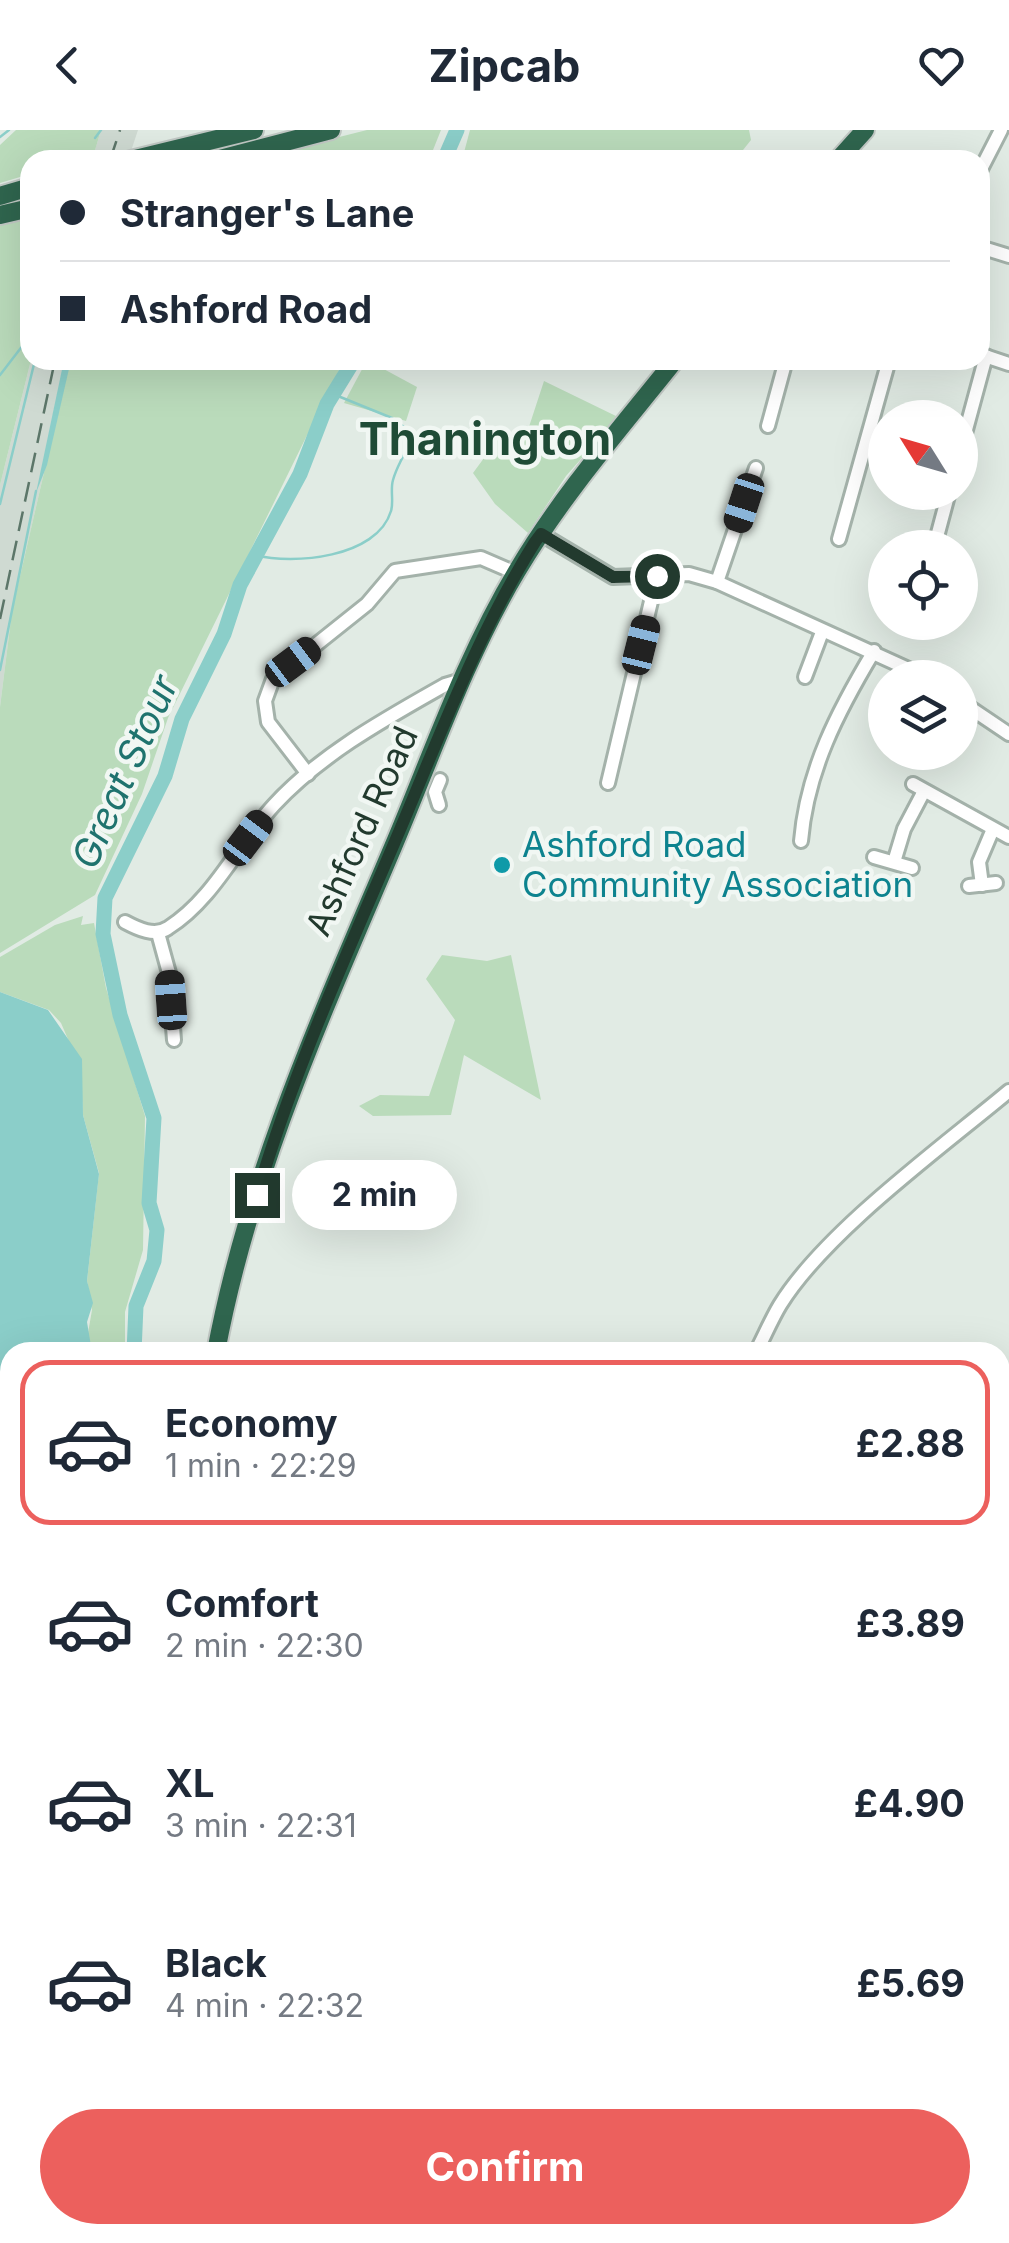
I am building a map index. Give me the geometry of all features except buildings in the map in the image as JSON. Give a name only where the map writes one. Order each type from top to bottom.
[{"type":"highway","points":[[172,150],[254,130]]},
{"type":"highway","points":[[255,150],[332,130]]},
{"type":"highway","name":"Ashford Road","points":[[219,1342],[257,1195],[304,1052],[462,680],[516,572],[541,534],[586,470],[668,370]]},
{"type":"street","points":[[767,416],[783,370]]},
{"type":"street","points":[[839,539],[886,370]]},
{"type":"street","points":[[972,400],[979,370]]},
{"type":"street","points":[[718,582],[756,468]]},
{"type":"street","points":[[541,534],[613,577],[689,574],[718,582],[822,632],[892,660]]},
{"type":"street","points":[[308,774],[268,722],[265,701],[273,680],[367,604],[395,571],[481,558],[516,572]]},
{"type":"street","points":[[608,783],[657,576]]},
{"type":"street","points":[[806,677],[822,632]]},
{"type":"street","points":[[801,841],[813,776],[830,729],[874,651]]},
{"type":"street","points":[[158,933],[196,904],[276,803],[308,774],[376,726],[462,680]]},
{"type":"street","points":[[978,713],[1009,734]]},
{"type":"street","points":[[439,805],[435,792],[440,780]]},
{"type":"street","points":[[894,862],[918,787],[1009,837]]},
{"type":"street","points":[[982,885],[979,862],[993,828]]},
{"type":"street","points":[[874,857],[912,868]]},
{"type":"street","points":[[125,922],[158,933]]},
{"type":"street","points":[[158,933],[169,973],[166,1020],[174,1040]]},
{"type":"street","points":[[761,1342],[781,1302],[820,1258],[874,1204],[1009,1090]]},
{"type":"shaded area","points":[[101,130],[138,130],[131,150],[95,150]]},
{"type":"shaded area","points":[[29,370],[68,370],[12,611],[0,707],[0,485]]},
{"type":"green space","points":[[16,130],[101,130],[95,150],[20,150],[20,177],[0,183],[0,145]]},
{"type":"green space","points":[[367,130],[441,130],[433,150],[288,150]]},
{"type":"green space","points":[[470,130],[749,130],[751,140],[743,150],[465,150]]},
{"type":"green space","points":[[20,218],[20,370],[29,370],[0,485],[0,223]]},
{"type":"green space","points":[[68,370],[339,370],[168,718],[142,794],[95,895],[0,953],[0,707],[12,611]]},
{"type":"green space","points":[[362,370],[386,370],[417,387],[406,421],[344,403]]},
{"type":"green space","points":[[544,381],[618,417],[566,476],[528,533],[495,504],[473,473],[498,439],[524,442]]},
{"type":"green space","points":[[83,916],[81,925],[94,923],[106,988],[145,1116],[143,1250],[125,1312],[125,1342],[87,1339],[92,1310],[87,1281],[99,1173],[83,1115],[80,1067],[61,1023],[49,1010],[0,992],[0,957],[55,925]]},
{"type":"green space","points":[[442,955],[487,961],[511,955],[541,1100],[464,1055],[451,1115],[373,1116],[359,1106],[380,1095],[429,1096],[455,1020],[426,979]]},
{"type":"water","points":[[62,370],[69,370],[47,465],[36,493]]},
{"type":"water","points":[[0,992],[48,1010],[82,1059],[83,1115],[99,1174],[87,1281],[93,1303],[87,1322],[90,1342],[0,1342]]},
{"type":"waterway","points":[[0,137],[9,130]]},
{"type":"waterway","points":[[95,138],[101,130]]},
{"type":"waterway","name":"Great Stour","points":[[448,150],[457,130]]},
{"type":"waterway","points":[[0,375],[20,349]]},
{"type":"waterway","points":[[0,504],[33,370]]},
{"type":"waterway","name":"Great Stour","points":[[134,1342],[136,1306],[154,1261],[157,1230],[149,1203],[154,1118],[120,1015],[103,934],[105,898],[165,776],[182,719],[224,634],[240,585],[300,474],[327,404],[348,370]]},
{"type":"waterway","points":[[255,555],[311,558],[352,548],[383,527],[391,511],[392,484],[405,452],[408,430],[392,418],[333,394]]},
{"type":"waterway","points":[[0,670],[36,491]]},
{"type":"railway","points":[[113,150],[120,130]]},
{"type":"railway","points":[[0,619],[53,370]]},
{"type":"place","name":"Ashford Road Community Association","points":[[502,865]]},
{"type":"district","name":"Thanington","points":[[485,439]]},
{"type":"route","points":[[257,1195],[279,1121],[342,957],[494,611],[535,542],[541,534],[613,577],[625,580],[657,576]]}]
